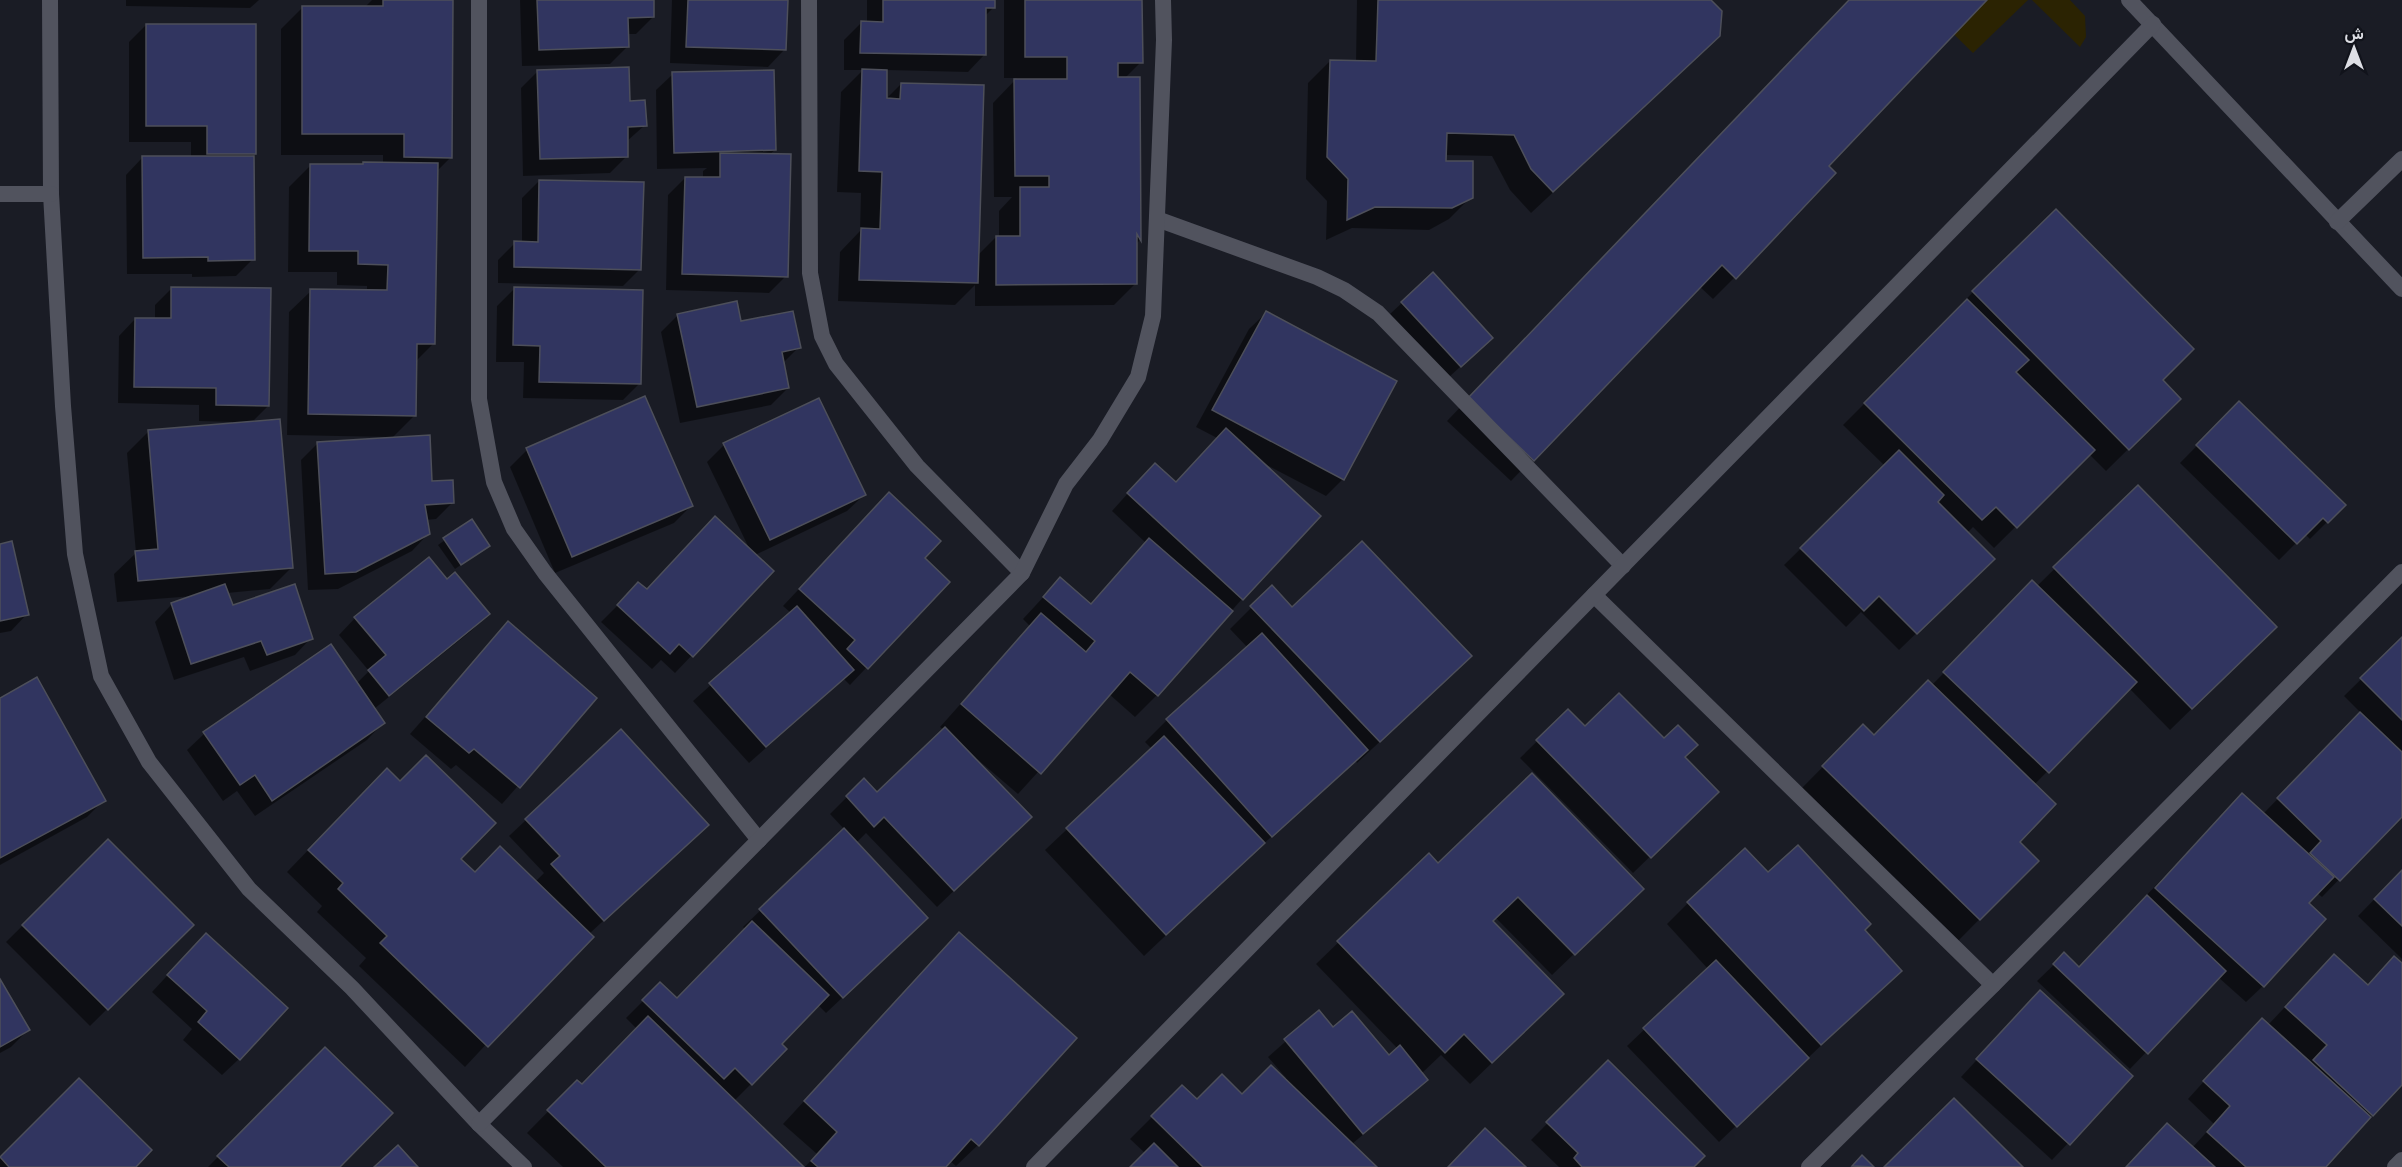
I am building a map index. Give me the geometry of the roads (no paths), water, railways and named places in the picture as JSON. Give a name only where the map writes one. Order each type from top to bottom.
[{"type":"street","points":[[50,0],[51,194],[63,406],[75,554],[101,676],[149,762],[249,889],[352,988],[478,1124],[524,1167]]},
{"type":"street","points":[[478,0],[478,399],[494,483],[514,529],[545,573],[759,840]]},
{"type":"street","points":[[809,0],[810,273],[822,336],[836,364],[916,466],[1022,573]]},
{"type":"street","points":[[478,1124],[1022,573],[1066,484],[1100,440],[1138,377],[1153,316],[1164,40],[1163,0]]},
{"type":"street","points":[[2128,0],[2402,289]]},
{"type":"street","points":[[1034,1167],[2153,24]]},
{"type":"street","points":[[2337,222],[2402,159]]},
{"type":"street","points":[[0,194],[51,194]]},
{"type":"street","points":[[1157,219],[1317,277],[1344,290],[1378,313],[1623,566]]},
{"type":"street","points":[[1809,1167],[1993,985],[2402,572]]},
{"type":"street","points":[[1594,595],[1993,985]]},
{"type":"street","points":[[2395,1167],[2402,1160]]}]
